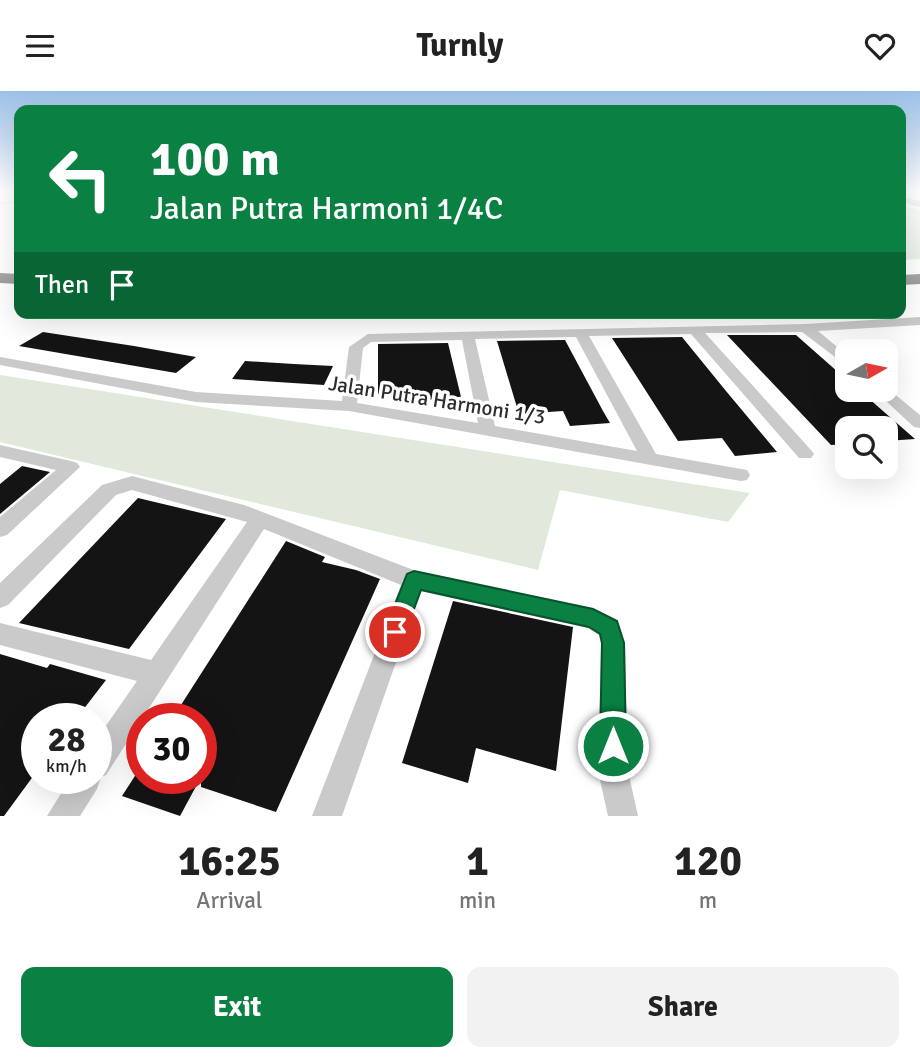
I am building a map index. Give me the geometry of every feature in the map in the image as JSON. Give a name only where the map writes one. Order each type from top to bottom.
[{"type":"street","points":[[349,406],[356,347],[368,338],[806,328],[920,321]]},
{"type":"street","points":[[806,328],[835,352]]},
{"type":"street","points":[[695,330],[805,454]]},
{"type":"street","points":[[581,333],[650,459]]},
{"type":"street","points":[[468,335],[488,431]]},
{"type":"street","name":"Jalan Putra Harmoni 1/3","points":[[0,361],[196,397],[349,406],[741,475]]},
{"type":"street","points":[[896,403],[920,423]]},
{"type":"street","points":[[0,529],[71,467],[65,463],[2,453]]},
{"type":"street","points":[[0,598],[109,490],[132,483],[237,510],[414,580],[593,619],[609,628],[613,643],[613,771],[623,816]]},
{"type":"street","points":[[112,741],[260,519]]},
{"type":"street","points":[[327,816],[414,580]]},
{"type":"street","points":[[0,634],[157,674]]},
{"type":"street","points":[[62,816],[77,794]]},
{"type":"shaded area","points":[[906,225],[920,225],[920,259],[906,260]]},
{"type":"shaded area","points":[[0,375],[750,493],[728,522],[560,490],[538,570],[0,442]]},
{"type":"building","points":[[43,332],[196,357],[176,373],[19,346]]},
{"type":"building","points":[[727,335],[796,335],[835,369],[835,403],[874,403],[889,416],[835,416],[835,445],[831,445]]},
{"type":"building","points":[[682,337],[777,452],[735,456],[722,438],[678,441],[612,338]]},
{"type":"building","points":[[565,340],[610,423],[570,426],[563,411],[519,414],[497,341]]},
{"type":"building","points":[[448,343],[461,397],[426,400],[425,391],[378,394],[378,344]]},
{"type":"building","points":[[245,361],[333,366],[324,385],[232,379]]},
{"type":"building","points":[[898,424],[915,439],[898,440]]},
{"type":"building","points":[[22,466],[50,472],[0,514],[0,484]]},
{"type":"building","points":[[138,498],[226,519],[129,649],[19,623]]},
{"type":"building","points":[[286,541],[325,557],[322,562],[380,579],[276,812],[217,792],[217,703],[182,703]]},
{"type":"building","points":[[453,601],[573,627],[556,771],[476,748],[468,783],[402,763]]},
{"type":"building","points":[[0,654],[47,668],[50,664],[106,680],[88,703],[21,703],[21,793],[4,816],[0,816]]},
{"type":"building","points":[[126,790],[126,794],[192,794],[180,816],[122,796]]},
{"type":"route","points":[[395,632],[414,580],[593,619],[609,628],[613,643],[613,746]]}]
